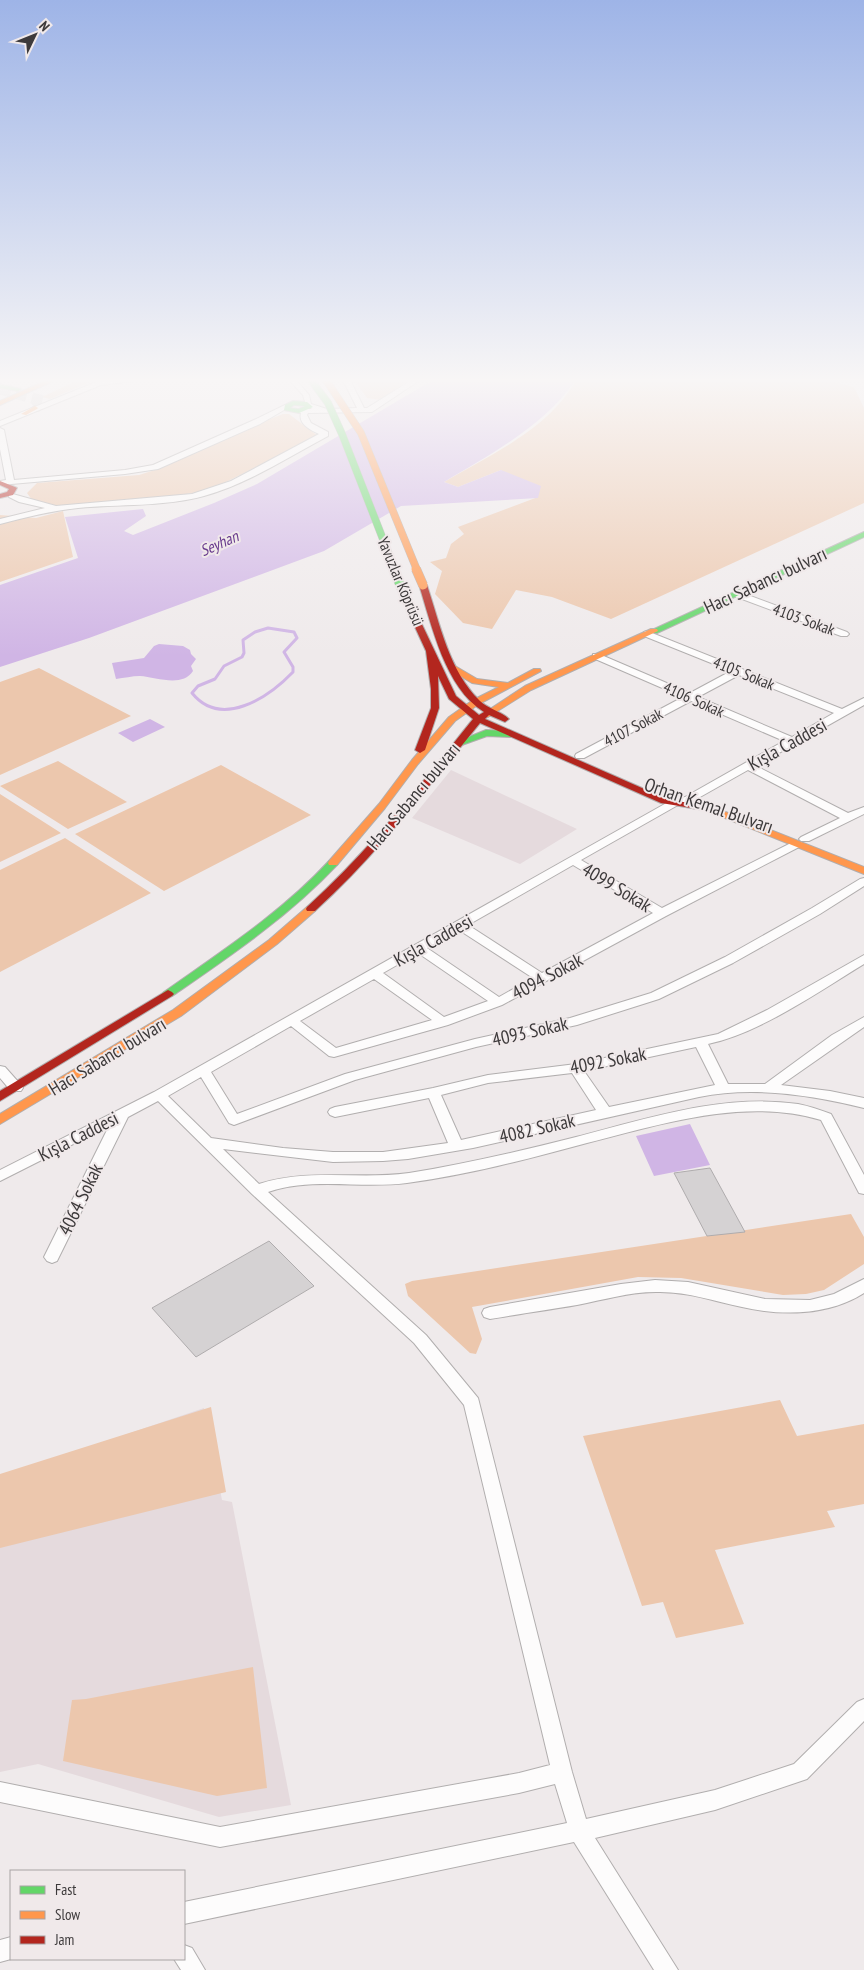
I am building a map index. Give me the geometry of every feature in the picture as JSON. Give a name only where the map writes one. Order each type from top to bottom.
[{"type":"main road","name":"Yavuzlar Köprüsü","points":[[357,472],[405,597],[452,697],[478,719]]},
{"type":"main road","name":"Yavuzlar Köprüsü","points":[[376,472],[423,585],[442,641],[455,669],[476,702]]},
{"type":"main road","name":"Hacı Sabancı bulvarı","points":[[736,580],[864,523]]},
{"type":"main road","name":"Hacı Sabancı bulvarı","points":[[0,1120],[177,1014],[273,942],[337,887],[402,812],[478,719],[592,650],[646,634],[737,594],[864,534]]},
{"type":"main road","points":[[415,762],[435,708],[435,688],[430,649]]},
{"type":"main road","name":"Hacı Sabancı bulvarı","points":[[0,1097],[162,999],[252,936],[317,881],[382,806],[415,762],[452,719],[476,702],[507,685],[551,665]]},
{"type":"main road","points":[[455,669],[475,681],[507,685]]},
{"type":"main road","name":"Orhan Kemal Bulvarı","points":[[476,702],[490,712],[580,756],[670,795],[718,804],[864,870]]},
{"type":"main road","name":"Orhan Kemal Bulvarı","points":[[478,719],[664,801],[713,810],[864,862]]},
{"type":"main road","points":[[456,745],[486,733],[511,734]]},
{"type":"street","points":[[0,522],[8,496],[5,472]]},
{"type":"street","points":[[8,496],[47,478],[125,472]]},
{"type":"street","points":[[8,496],[51,507],[65,508],[177,498],[202,494],[228,485],[253,472]]},
{"type":"street","points":[[8,496],[65,508]]},
{"type":"street","name":"4103 Sokak","points":[[737,594],[844,634]]},
{"type":"street","name":"4105 Sokak","points":[[646,634],[842,713]]},
{"type":"street","name":"4106 Sokak","points":[[592,650],[689,697],[792,741]]},
{"type":"street","name":"4107 Sokak","points":[[580,756],[739,672]]},
{"type":"street","name":"Kışla Caddesi","points":[[0,1176],[158,1095],[674,803],[689,799],[864,701]]},
{"type":"street","points":[[748,766],[849,818]]},
{"type":"street","name":"4094 Sokak","points":[[291,1020],[334,1053],[465,1016],[498,1002],[662,913],[864,810]]},
{"type":"street","name":"4099 Sokak","points":[[573,860],[662,913]]},
{"type":"street","name":"4093 Sokak","points":[[203,1070],[234,1120],[350,1077],[475,1043],[572,1022],[655,996],[729,960],[816,911],[864,881]]},
{"type":"street","points":[[460,925],[542,979]]},
{"type":"street","points":[[418,948],[498,1002]]},
{"type":"street","name":"4092 Sokak","points":[[335,1112],[433,1093],[488,1079],[576,1068],[722,1037],[772,1013],[864,959]]},
{"type":"street","points":[[374,973],[443,1022]]},
{"type":"street","points":[[767,1089],[837,1038],[864,1021]]},
{"type":"street","points":[[700,1042],[724,1089]]},
{"type":"street","points":[[576,1068],[605,1112]]},
{"type":"street","points":[[0,1070],[16,1088]]},
{"type":"street","name":"4082 Sokak","points":[[209,1142],[282,1153],[346,1159],[407,1154],[522,1133],[605,1112],[724,1089],[767,1089],[838,1098],[863,1104]]},
{"type":"street","points":[[433,1093],[456,1145]]},
{"type":"street","points":[[158,1095],[257,1190],[420,1339],[472,1403],[562,1772],[579,1831],[667,1970]]},
{"type":"street","points":[[257,1190],[286,1180],[364,1181],[406,1178],[498,1160],[690,1113],[738,1108],[792,1106],[815,1111],[826,1117],[864,1189]]},
{"type":"street","name":"4064 Sokak","points":[[52,1257],[122,1114]]},
{"type":"street","points":[[490,1313],[622,1290],[666,1286],[690,1288],[750,1303],[792,1307],[830,1301],[843,1297],[864,1285]]},
{"type":"street","points":[[185,1913],[579,1831],[714,1800],[800,1772],[864,1708]]},
{"type":"street","points":[[0,1792],[220,1837],[519,1782],[562,1772]]},
{"type":"street","points":[[185,1957],[194,1970]]},
{"type":"shaded area","points":[[149,472],[246,472],[202,491],[171,497],[89,505],[53,505],[32,500],[27,493],[37,483],[139,475]]},
{"type":"shaded area","points":[[462,472],[496,472],[458,487],[444,482]]},
{"type":"shaded area","points":[[504,472],[864,472],[864,503],[611,619],[552,597],[516,590],[492,629],[463,623],[435,594],[442,571],[430,562],[446,558],[451,544],[464,534],[458,527],[538,497]]},
{"type":"shaded area","points":[[63,511],[73,557],[0,582],[0,515],[36,518]]},
{"type":"shaded area","points":[[39,668],[131,716],[0,775],[0,682]]},
{"type":"shaded area","points":[[58,761],[127,802],[68,829],[0,786]]},
{"type":"shaded area","points":[[221,765],[311,815],[164,891],[75,834]]},
{"type":"shaded area","points":[[451,770],[577,829],[520,864],[412,818]]},
{"type":"shaded area","points":[[0,794],[61,833],[0,862]]},
{"type":"shaded area","points":[[65,838],[151,893],[0,972],[0,870]]},
{"type":"shaded area","points":[[851,1214],[864,1237],[864,1264],[824,1290],[806,1294],[783,1295],[681,1278],[638,1277],[472,1307],[482,1339],[476,1354],[470,1353],[408,1296],[405,1284],[412,1281]]},
{"type":"shaded area","points":[[780,1400],[797,1436],[864,1424],[864,1504],[827,1511],[835,1527],[715,1550],[744,1624],[676,1638],[663,1602],[642,1606],[583,1436]]},
{"type":"shaded area","points":[[211,1407],[226,1492],[0,1548],[0,1474]]},
{"type":"shaded area","points":[[204,1408],[222,1500],[232,1502],[291,1805],[219,1817],[38,1764],[0,1772],[0,1477]]},
{"type":"shaded area","points":[[253,1667],[267,1788],[217,1796],[63,1761],[72,1700],[86,1699]]},
{"type":"water","name":"Seyhan","points":[[277,472],[461,472],[444,482],[458,487],[496,472],[506,472],[541,486],[538,498],[401,506],[324,551],[89,638],[0,667],[0,585],[78,558],[65,517],[143,509],[146,516],[124,531],[133,535],[257,484]]},
{"type":"water","points":[[159,644],[183,646],[190,650],[196,659],[191,666],[193,671],[188,676],[176,680],[140,676],[116,679],[112,663],[144,658],[154,646]]},
{"type":"water","points":[[150,719],[165,727],[133,742],[118,733]]},
{"type":"water","points":[[690,1124],[710,1165],[654,1176],[636,1136]]},
{"type":"building","points":[[710,1168],[745,1232],[707,1236],[674,1173]]},
{"type":"building","points":[[269,1241],[314,1286],[196,1357],[152,1308]]},
{"type":"waterway","points":[[268,628],[294,632],[297,638],[284,652],[293,667],[293,672],[283,682],[258,700],[230,709],[216,709],[204,704],[192,693],[198,686],[215,679],[224,666],[242,657],[244,653],[243,640],[255,632],[268,628]]},
{"type":"traffic: fast","points":[[357,472],[405,597]]},
{"type":"traffic: fast","points":[[654,631],[864,534]]},
{"type":"traffic: fast","points":[[459,743],[486,733],[511,734]]},
{"type":"traffic: fast","points":[[168,994],[276,917],[333,863]]},
{"type":"traffic: slow","points":[[377,472],[423,585]]},
{"type":"traffic: slow","points":[[485,715],[528,688],[654,631]]},
{"type":"traffic: slow","points":[[455,669],[475,681],[507,685]]},
{"type":"traffic: slow","points":[[333,863],[452,719],[476,702],[537,671]]},
{"type":"traffic: slow","points":[[713,810],[864,871]]},
{"type":"traffic: slow","points":[[0,1120],[177,1013],[273,942],[311,909]]},
{"type":"traffic: jam","points":[[0,483],[13,488],[10,493],[0,496]]},
{"type":"traffic: jam","points":[[423,585],[438,632],[458,680],[478,704],[505,719]]},
{"type":"traffic: jam","points":[[405,597],[452,697],[478,719],[664,801],[713,810]]},
{"type":"traffic: jam","points":[[420,750],[435,708],[435,689],[430,649]]},
{"type":"traffic: jam","points":[[311,909],[378,842],[478,719],[485,715]]},
{"type":"traffic: jam","points":[[0,1097],[168,994]]}]
